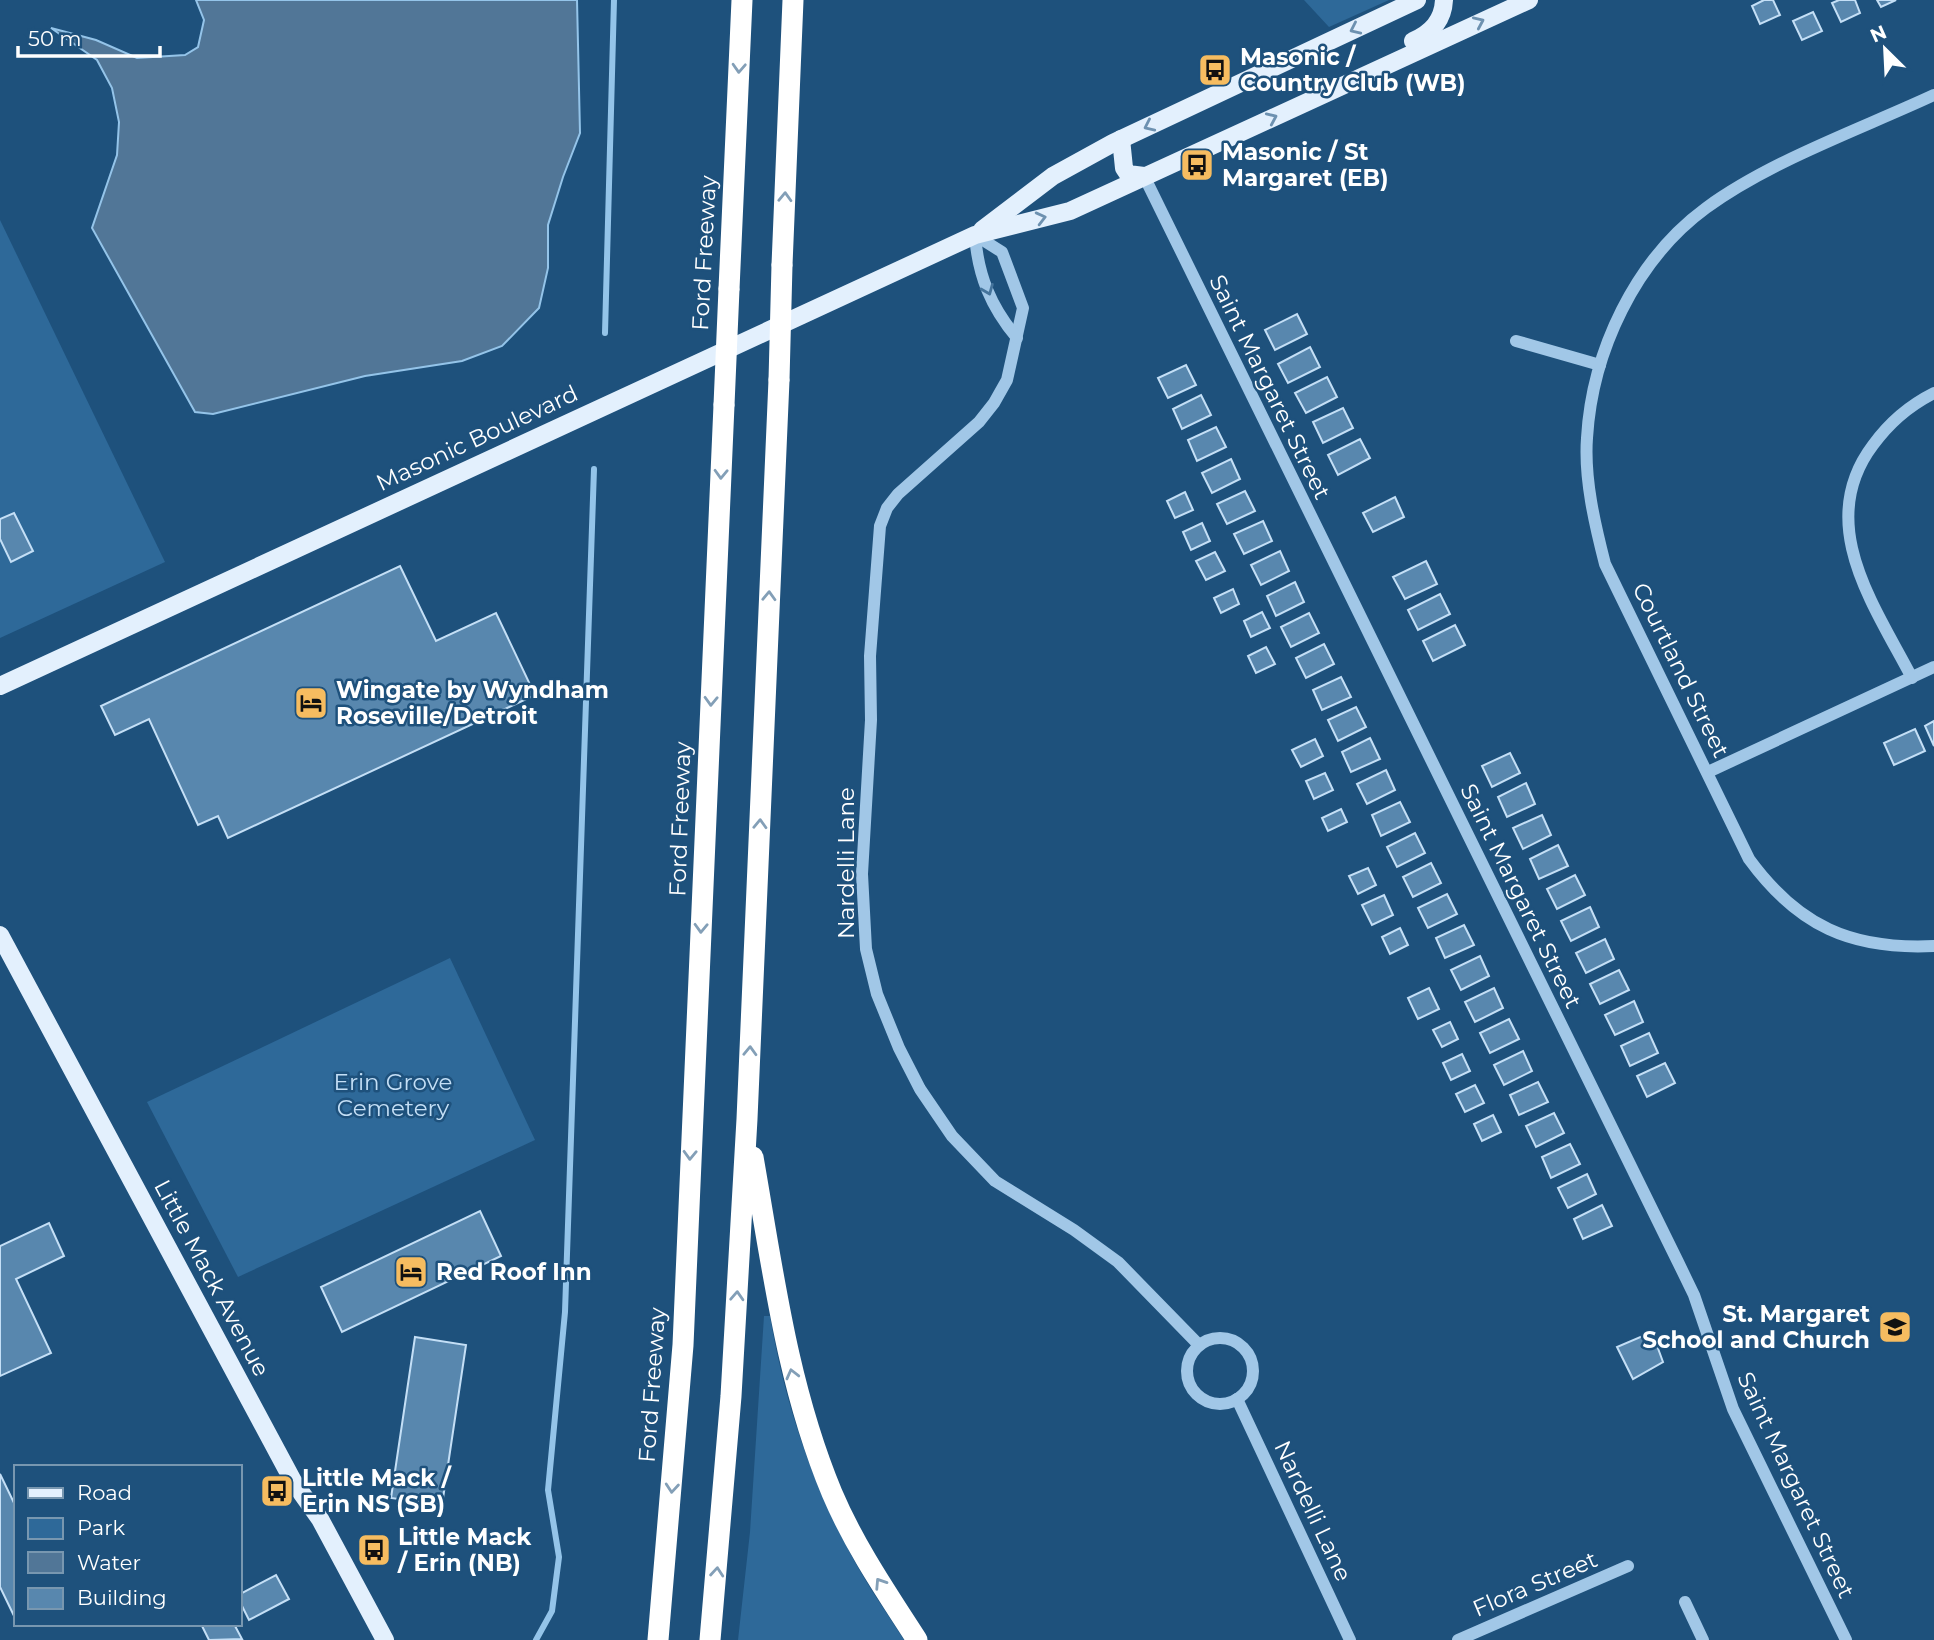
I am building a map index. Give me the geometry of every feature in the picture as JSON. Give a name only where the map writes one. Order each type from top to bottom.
[{"type":"highway","name":"Ford Freeway","points":[[658,1640],[683,1345],[742,0]]},
{"type":"highway","points":[[710,1640],[731,1396],[747,1119],[793,0]]},
{"type":"highway","points":[[747,1119],[783,1333],[803,1415],[833,1495],[851,1533],[917,1640]]},
{"type":"main road","name":"Masonic Boulevard","points":[[975,235],[1053,176],[1121,139],[1416,0]]},
{"type":"main road","points":[[1314,99],[1343,74],[1429,33],[1437,23],[1444,0]]},
{"type":"main road","name":"Masonic Boulevard","points":[[0,686],[975,235],[1070,211],[1529,0]]},
{"type":"main road","points":[[1121,139],[1124,168],[1128,174],[1143,176]]},
{"type":"main road","name":"Little Mack Avenue","points":[[0,935],[293,1480],[320,1519],[385,1640]]},
{"type":"street","name":"Courtland Street","points":[[1934,95],[1781,164],[1734,189],[1693,218],[1653,261],[1634,289],[1612,332],[1600,365],[1591,403],[1587,440],[1595,516],[1605,564],[1749,859],[1790,905],[1849,939],[1891,945],[1934,946]]},
{"type":"street","name":"Saint Margaret Street","points":[[1143,176],[1651,1206],[1693,1295],[1733,1409],[1846,1640]]},
{"type":"street","points":[[975,235],[977,262],[994,305],[999,316],[1017,338]]},
{"type":"street","name":"Nardelli Lane","points":[[975,235],[1002,253],[1023,308],[1007,380],[994,404],[979,422],[898,494],[887,508],[880,526],[870,656],[871,720],[862,874],[866,949],[877,994],[899,1048],[920,1089],[952,1136],[995,1181],[1074,1230],[1118,1262],[1199,1345]]},
{"type":"street","points":[[1516,341],[1600,365]]},
{"type":"street","points":[[1912,678],[1858,572],[1849,539],[1848,505],[1853,479],[1865,455],[1883,432],[1904,412],[1934,393]]},
{"type":"street","points":[[1708,772],[1934,667]]},
{"type":"street","points":[[1224,1338],[1237,1342],[1247,1352],[1252,1364],[1252,1377],[1247,1390],[1237,1399],[1225,1404],[1213,1403],[1194,1392],[1188,1381],[1187,1368],[1199,1345],[1211,1339],[1224,1338]]},
{"type":"street","name":"Nardelli Lane","points":[[1237,1399],[1350,1640]]},
{"type":"street","name":"Flora Street","points":[[1458,1640],[1628,1566]]},
{"type":"street","points":[[1685,1602],[1703,1640]]},
{"type":"green space","points":[[1304,0],[1389,0],[1329,27]]},
{"type":"green space","points":[[0,220],[165,562],[0,638]]},
{"type":"green space","name":"Erin Grove Cemetery","points":[[450,958],[535,1140],[238,1277],[147,1102]]},
{"type":"green space","points":[[764,1316],[770,1316],[789,1402],[818,1486],[857,1565],[904,1640],[738,1640],[750,1532]]},
{"type":"water","points":[[196,0],[577,0],[580,133],[548,225],[548,268],[539,308],[502,346],[462,361],[365,376],[213,414],[195,412],[92,228],[117,155],[119,122],[112,88],[97,60],[51,28],[96,40],[137,58],[185,55],[198,47],[204,20]]},
{"type":"building","points":[[1764,0],[1773,0],[1780,15],[1760,24],[1752,6]]},
{"type":"building","points":[[1855,0],[1860,13],[1841,22],[1832,3]]},
{"type":"building","points":[[1877,0],[1896,0],[1881,7]]},
{"type":"building","points":[[1813,12],[1822,31],[1802,40],[1793,21]]},
{"type":"building","points":[[1297,314],[1307,334],[1275,350],[1265,330]]},
{"type":"building","points":[[1310,347],[1320,367],[1288,383],[1278,364]]},
{"type":"building","points":[[1186,365],[1196,385],[1168,398],[1158,378]]},
{"type":"building","points":[[1327,377],[1337,397],[1306,413],[1295,393]]},
{"type":"building","points":[[1201,395],[1211,415],[1182,429],[1173,409]]},
{"type":"building","points":[[1343,408],[1353,428],[1323,443],[1313,422]]},
{"type":"building","points":[[1216,427],[1226,447],[1197,461],[1188,440]]},
{"type":"building","points":[[1360,439],[1370,458],[1338,475],[1328,455]]},
{"type":"building","points":[[1231,459],[1240,479],[1212,493],[1202,473]]},
{"type":"building","points":[[1245,491],[1255,511],[1227,524],[1217,504]]},
{"type":"building","points":[[1185,492],[1193,510],[1175,518],[1167,501]]},
{"type":"building","points":[[1395,497],[1404,517],[1373,532],[1363,513]]},
{"type":"building","points":[[14,513],[33,551],[11,562],[0,539],[0,519]]},
{"type":"building","points":[[1263,521],[1272,541],[1244,554],[1234,534]]},
{"type":"building","points":[[1202,523],[1210,541],[1191,550],[1183,532]]},
{"type":"building","points":[[1280,551],[1289,571],[1261,585],[1251,565]]},
{"type":"building","points":[[1215,552],[1225,571],[1206,580],[1196,561]]},
{"type":"building","points":[[1426,561],[1437,584],[1405,599],[1393,577]]},
{"type":"building","name":"Wingate by Wyndham Roseville/Detroit","points":[[400,566],[436,641],[496,613],[535,695],[228,838],[218,816],[198,825],[149,719],[115,735],[101,706]]},
{"type":"building","points":[[1295,582],[1304,602],[1276,616],[1267,596]]},
{"type":"building","points":[[1233,589],[1239,604],[1221,613],[1214,598]]},
{"type":"building","points":[[1440,594],[1450,614],[1418,630],[1408,610]]},
{"type":"building","points":[[1262,612],[1270,628],[1251,637],[1244,621]]},
{"type":"building","points":[[1309,613],[1319,633],[1291,647],[1281,627]]},
{"type":"building","points":[[1455,625],[1465,645],[1433,661],[1423,641]]},
{"type":"building","points":[[1324,644],[1334,664],[1306,678],[1296,658]]},
{"type":"building","points":[[1266,647],[1275,664],[1256,673],[1248,656]]},
{"type":"building","points":[[1341,677],[1351,697],[1322,710],[1313,690]]},
{"type":"building","points":[[1356,707],[1366,727],[1338,741],[1328,720]]},
{"type":"building","points":[[1934,721],[1934,746],[1925,726]]},
{"type":"building","points":[[1915,729],[1925,751],[1894,765],[1884,743]]},
{"type":"building","points":[[1370,738],[1380,759],[1351,772],[1342,752]]},
{"type":"building","points":[[1315,739],[1323,756],[1301,767],[1292,750]]},
{"type":"building","points":[[1510,753],[1520,773],[1492,787],[1482,766]]},
{"type":"building","points":[[1386,770],[1395,790],[1367,804],[1357,784]]},
{"type":"building","points":[[1325,773],[1333,790],[1314,799],[1306,781]]},
{"type":"building","points":[[1526,783],[1535,804],[1507,817],[1498,797]]},
{"type":"building","points":[[1400,802],[1410,822],[1381,836],[1372,815]]},
{"type":"building","points":[[1341,809],[1347,822],[1328,831],[1322,818]]},
{"type":"building","points":[[1542,815],[1551,835],[1523,849],[1513,828]]},
{"type":"building","points":[[1415,833],[1425,853],[1397,867],[1387,847]]},
{"type":"building","points":[[1558,845],[1568,866],[1539,879],[1530,859]]},
{"type":"building","points":[[1431,863],[1441,883],[1413,897],[1403,877]]},
{"type":"building","points":[[1368,868],[1376,885],[1358,894],[1349,876]]},
{"type":"building","points":[[1575,875],[1585,895],[1557,909],[1547,889]]},
{"type":"building","points":[[1447,894],[1457,914],[1428,928],[1418,908]]},
{"type":"building","points":[[1384,895],[1393,915],[1372,925],[1362,905]]},
{"type":"building","points":[[1590,907],[1599,927],[1571,941],[1561,921]]},
{"type":"building","points":[[1464,925],[1474,945],[1445,958],[1436,938]]},
{"type":"building","points":[[1400,928],[1408,945],[1390,954],[1382,937]]},
{"type":"building","points":[[1605,939],[1614,959],[1586,973],[1576,953]]},
{"type":"building","points":[[1480,956],[1489,976],[1461,990],[1451,970]]},
{"type":"building","points":[[1619,970],[1629,990],[1600,1004],[1590,984]]},
{"type":"building","points":[[1429,988],[1439,1009],[1418,1019],[1408,998]]},
{"type":"building","points":[[1494,988],[1503,1008],[1475,1022],[1465,1002]]},
{"type":"building","points":[[1634,1001],[1643,1022],[1615,1035],[1605,1015]]},
{"type":"building","points":[[1509,1019],[1519,1039],[1490,1053],[1480,1033]]},
{"type":"building","points":[[1450,1022],[1458,1039],[1442,1047],[1433,1030]]},
{"type":"building","points":[[1649,1033],[1658,1053],[1630,1066],[1621,1046]]},
{"type":"building","points":[[1523,1051],[1532,1071],[1504,1085],[1494,1065]]},
{"type":"building","points":[[1462,1054],[1470,1071],[1451,1080],[1443,1063]]},
{"type":"building","points":[[1665,1063],[1675,1083],[1647,1097],[1637,1076]]},
{"type":"building","points":[[1538,1082],[1548,1102],[1519,1115],[1510,1095]]},
{"type":"building","points":[[1475,1085],[1484,1103],[1465,1112],[1456,1094]]},
{"type":"building","points":[[1554,1113],[1564,1133],[1536,1147],[1526,1126]]},
{"type":"building","points":[[1493,1115],[1501,1132],[1482,1141],[1474,1124]]},
{"type":"building","points":[[1570,1144],[1580,1164],[1551,1178],[1542,1157]]},
{"type":"building","points":[[1587,1174],[1596,1194],[1568,1208],[1558,1188]]},
{"type":"building","points":[[1602,1205],[1612,1226],[1583,1239],[1574,1219]]},
{"type":"building","name":"Red Roof Inn","points":[[480,1211],[501,1256],[342,1332],[321,1287]]},
{"type":"building","points":[[49,1223],[64,1256],[16,1279],[51,1353],[0,1376],[0,1246]]},
{"type":"building","points":[[1652,1332],[1663,1362],[1633,1379],[1617,1347]]},
{"type":"building","points":[[415,1337],[466,1345],[442,1505],[391,1498]]},
{"type":"building","points":[[0,1474],[14,1503],[14,1616],[0,1587]]},
{"type":"building","points":[[276,1575],[289,1599],[249,1620],[242,1606],[242,1593]]},
{"type":"building","points":[[202,1626],[235,1626],[242,1639],[209,1640]]},
{"type":"waterway","points":[[605,333],[614,0]]},
{"type":"waterway","points":[[536,1640],[552,1611],[559,1557],[548,1490],[565,1312],[594,469]]},
{"type":"place","name":"Masonic / Country Club (WB)","points":[[1215,70]]},
{"type":"place","name":"Masonic / St Margaret (EB)","points":[[1197,165]]},
{"type":"place","name":"Wingate by Wyndham Roseville/Detroit","points":[[311,703]]},
{"type":"place","name":"Red Roof Inn","points":[[411,1272]]},
{"type":"place","name":"St. Margaret School and Church","points":[[1895,1327]]},
{"type":"place","name":"Little Mack / Erin NS (SB)","points":[[277,1491]]},
{"type":"place","name":"Little Mack / Erin (NB)","points":[[374,1550]]}]
